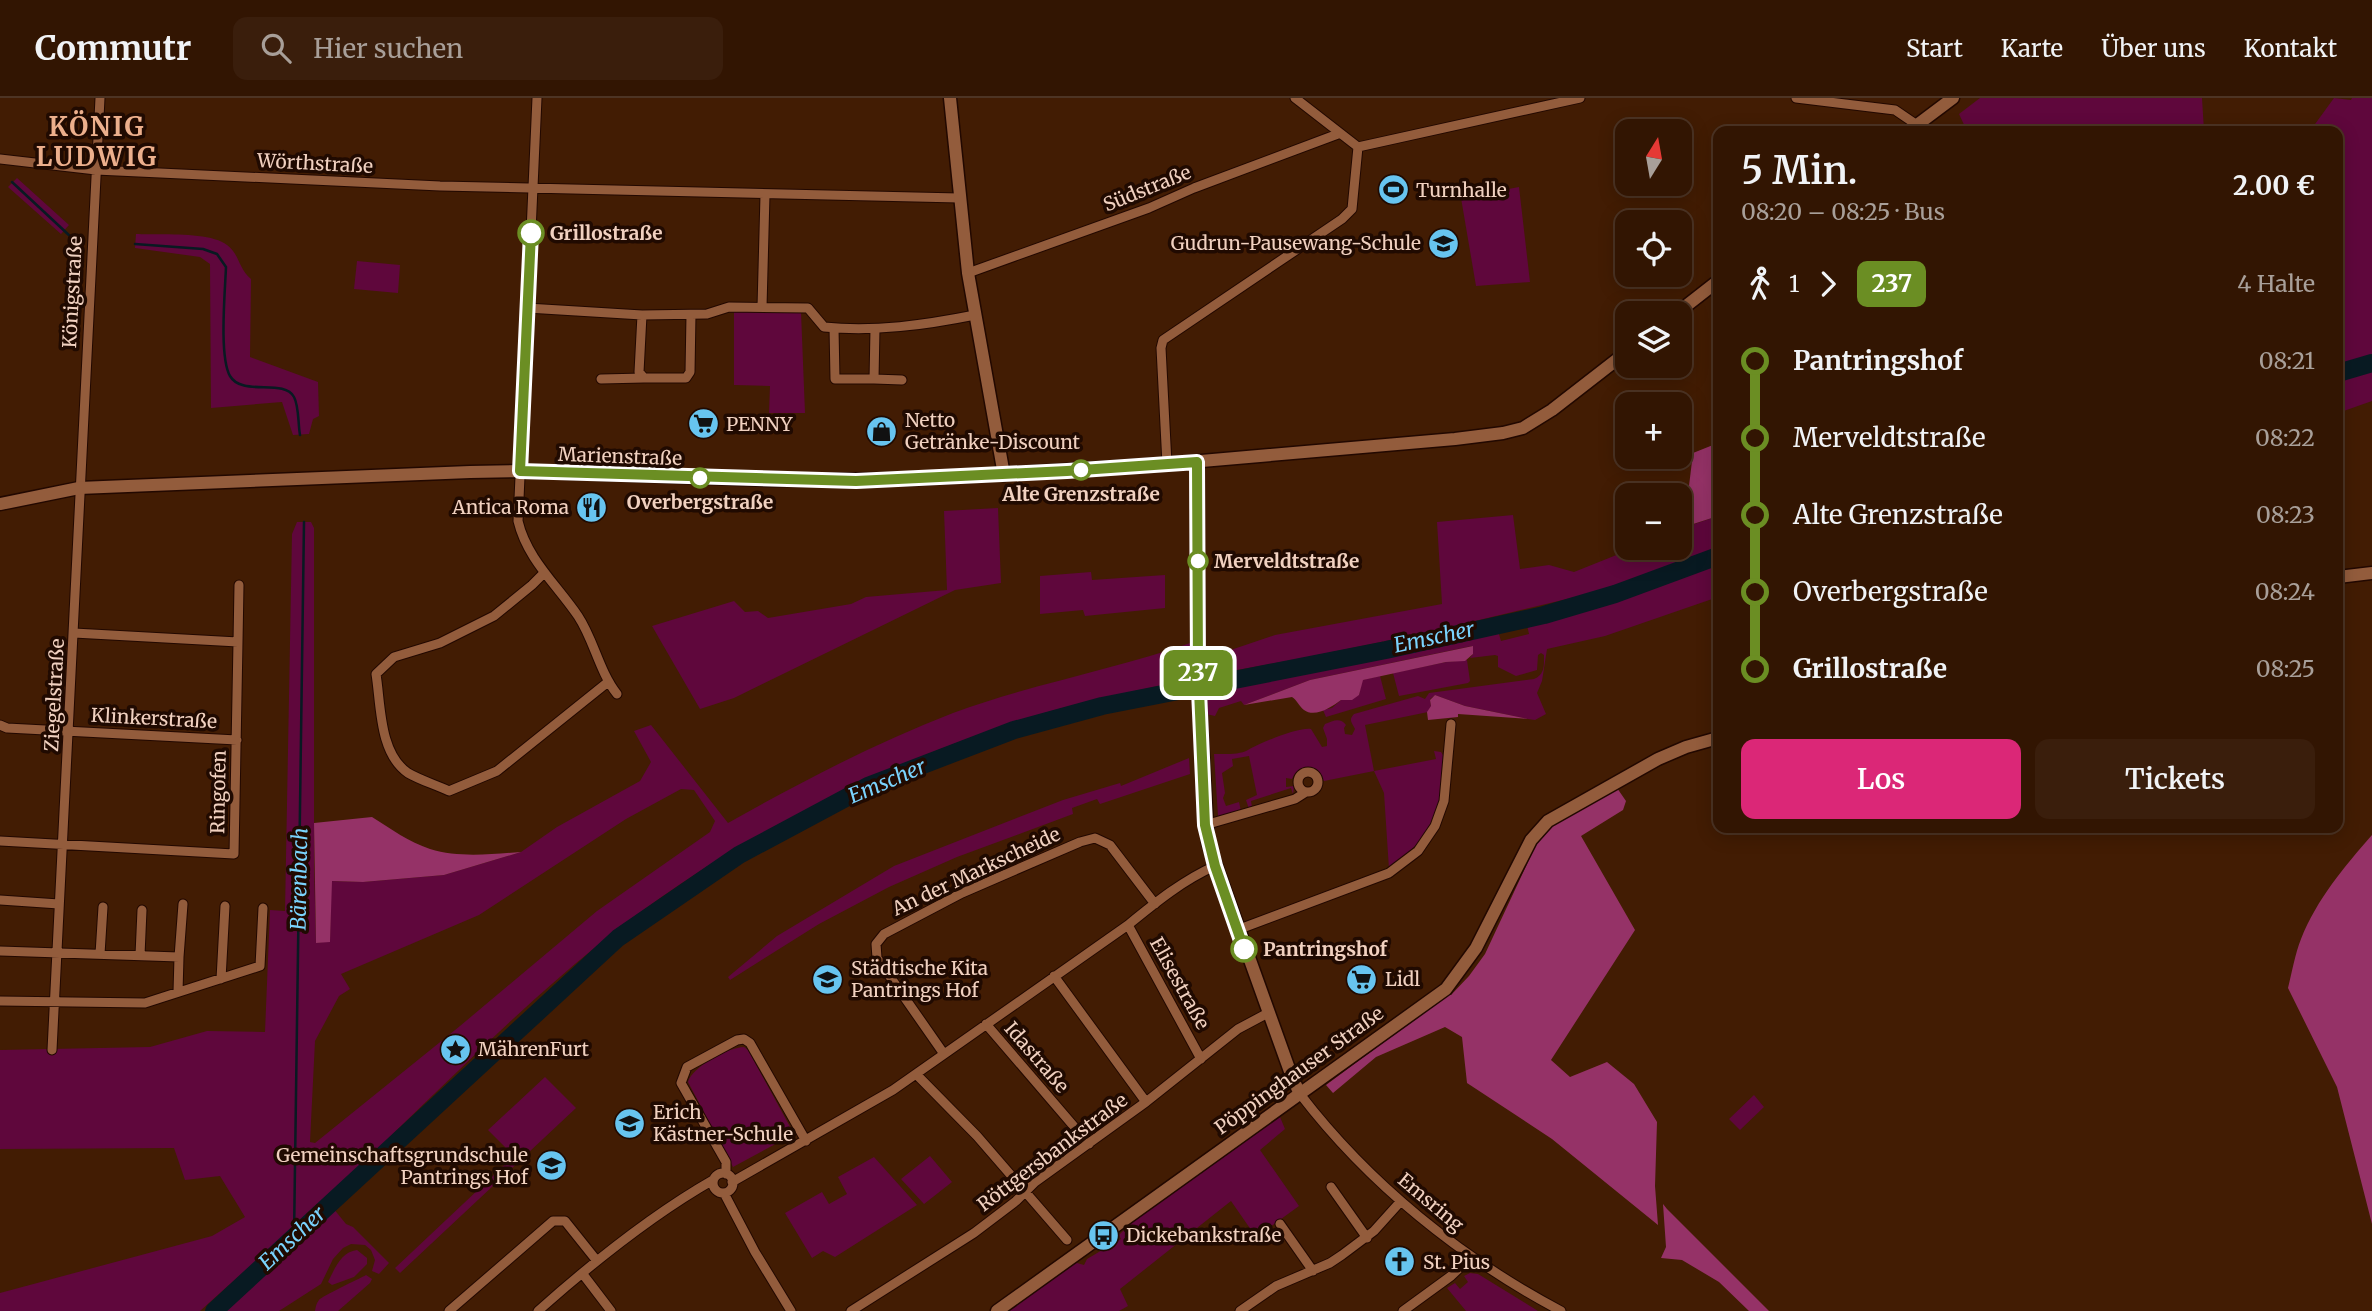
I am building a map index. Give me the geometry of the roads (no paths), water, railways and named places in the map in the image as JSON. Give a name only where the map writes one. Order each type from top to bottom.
[{"type":"main road","points":[[950,98],[968,273],[1004,475]]},
{"type":"main road","points":[[1916,126],[1953,98]]},
{"type":"main road","points":[[1692,301],[1713,285]]},
{"type":"main road","points":[[1300,1094],[1237,930],[1215,866],[1205,825],[1198,668],[1197,462],[1503,433],[1523,428],[1552,410],[1615,362]]},
{"type":"main road","name":"Marienstraße","points":[[0,504],[79,488],[520,471],[856,481],[1004,475],[1197,462]]},
{"type":"main road","points":[[2343,576],[2372,573]]},
{"type":"main road","name":"Pöppinghauser Straße","points":[[997,1311],[1446,989],[1476,948],[1531,840],[1548,821],[1658,759],[1713,739]]},
{"type":"street","name":"Königstraße","points":[[79,488],[100,98]]},
{"type":"street","points":[[537,98],[517,521],[521,536],[544,573],[579,618],[608,682],[617,694]]},
{"type":"street","points":[[1295,98],[1358,147],[1580,98]]},
{"type":"street","points":[[1796,98],[1895,110],[1911,126]]},
{"type":"street","name":"Südstraße","points":[[968,273],[1142,211],[1194,188],[1338,134]]},
{"type":"street","points":[[1167,464],[1161,348],[1163,340],[1342,219],[1352,209],[1358,147]]},
{"type":"street","name":"Wörthstraße","points":[[0,159],[96,170],[533,189]]},
{"type":"street","points":[[533,189],[959,198]]},
{"type":"street","points":[[762,307],[765,195]]},
{"type":"street","points":[[527,308],[642,315],[707,314],[729,307],[808,308],[824,327],[875,329],[930,324],[975,315]]},
{"type":"street","points":[[642,315],[639,372],[644,379]]},
{"type":"street","points":[[601,379],[686,379],[691,372],[691,315]]},
{"type":"street","points":[[834,328],[835,379],[902,380]]},
{"type":"street","points":[[874,379],[875,329]]},
{"type":"street","name":"Ziegelstraße","points":[[52,1049],[75,633],[79,488]]},
{"type":"street","points":[[544,573],[494,616],[440,643],[394,657],[376,674],[386,743],[395,759],[408,772],[449,790],[497,771],[608,682]]},
{"type":"street","name":"Ringofen","points":[[62,845],[234,854],[239,585]]},
{"type":"street","points":[[75,633],[238,642]]},
{"type":"street","points":[[1237,930],[1389,873],[1418,851],[1436,826],[1444,801],[1451,724]]},
{"type":"street","name":"Klinkerstraße","points":[[0,725],[7,728],[237,740]]},
{"type":"street","points":[[1205,825],[1295,799],[1306,792]]},
{"type":"street","name":"An der Markscheide","points":[[944,1054],[877,958],[876,944],[884,934],[994,878],[1095,838],[1110,845],[1155,904]]},
{"type":"street","points":[[0,841],[62,845]]},
{"type":"street","points":[[538,1311],[597,1261],[720,1174],[729,1178],[806,1141],[916,1074],[1155,904],[1200,873],[1215,866]]},
{"type":"street","points":[[0,900],[59,904]]},
{"type":"street","points":[[178,992],[183,904]]},
{"type":"street","points":[[221,979],[225,906]]},
{"type":"street","points":[[100,954],[103,907]]},
{"type":"street","points":[[0,1001],[145,1003],[260,966],[263,908]]},
{"type":"street","points":[[140,955],[142,910]]},
{"type":"street","name":"Elisestraße","points":[[1128,925],[1201,1059]]},
{"type":"street","points":[[0,951],[179,957]]},
{"type":"street","points":[[1054,976],[1146,1102]]},
{"type":"street","name":"Röttgersbankstraße","points":[[851,1311],[974,1233],[1016,1201],[1026,1190],[1146,1102],[1238,1029],[1268,1013]]},
{"type":"street","name":"Idastraße","points":[[986,1024],[1089,1144]]},
{"type":"street","points":[[724,1193],[731,1189],[726,1163],[681,1083],[687,1067],[737,1040],[744,1039],[750,1043],[806,1141]]},
{"type":"street","points":[[916,1074],[977,1136],[1067,1240]]},
{"type":"street","name":"Emsring","points":[[1300,1094],[1349,1149],[1401,1201],[1471,1257],[1561,1311]]},
{"type":"street","points":[[713,1180],[715,1190],[724,1193],[755,1252],[791,1311]]},
{"type":"street","points":[[1331,1188],[1367,1238]]},
{"type":"street","points":[[1240,1311],[1284,1282],[1330,1263],[1367,1238],[1401,1201]]},
{"type":"street","points":[[449,1311],[554,1221],[565,1221],[571,1226],[597,1261]]},
{"type":"street","points":[[1280,1224],[1313,1271]]},
{"type":"street","points":[[1402,1311],[1451,1276],[1471,1257]]},
{"type":"street","points":[[582,1273],[611,1311]]},
{"type":"waterway","name":"Bärenbach","points":[[12,182],[71,237]]},
{"type":"waterway","name":"Bärenbach","points":[[135,244],[203,249],[217,254],[226,267],[224,340],[230,376],[244,385],[289,392],[297,405],[300,435]]},
{"type":"waterway","name":"Emscher","points":[[2343,372],[2372,363]]},
{"type":"waterway","name":"Bärenbach","points":[[294,1237],[304,522]]},
{"type":"waterway","name":"Emscher","points":[[214,1311],[618,938],[739,855],[868,786],[1014,730],[1102,706],[1386,650],[1544,615],[1615,594],[1713,558]]},
{"type":"place","name":"Turnhalle","points":[[1393,190]]},
{"type":"place","name":"Grillostraße","points":[[531,233]]},
{"type":"place","name":"Gudrun-Pausewang-Schule","points":[[1444,243]]},
{"type":"place","name":"PENNY","points":[[703,424]]},
{"type":"place","name":"Netto Getränke-Discount","points":[[882,431]]},
{"type":"place","name":"Alte Grenzstraße","points":[[1081,470]]},
{"type":"place","name":"Overbergstraße","points":[[700,478]]},
{"type":"place","name":"Antica Roma","points":[[592,507]]},
{"type":"place","name":"Merveldtstraße","points":[[1198,561]]},
{"type":"place","name":"Pantringshof","points":[[1244,949]]},
{"type":"place","name":"Städtische Kita Pantrings Hof","points":[[828,979]]},
{"type":"place","name":"Lidl","points":[[1362,979]]},
{"type":"place","name":"MährenFurt","points":[[455,1049]]},
{"type":"place","name":"Erich Kästner-Schule","points":[[630,1123]]},
{"type":"place","name":"Gemeinschaftsgrundschule Pantrings Hof","points":[[551,1166]]},
{"type":"place","name":"Dickebankstraße","points":[[1103,1235]]},
{"type":"place","name":"St. Pius","points":[[1400,1262]]},
{"type":"district","name":"KÖNIG LUDWIG","points":[[97,141]]}]
